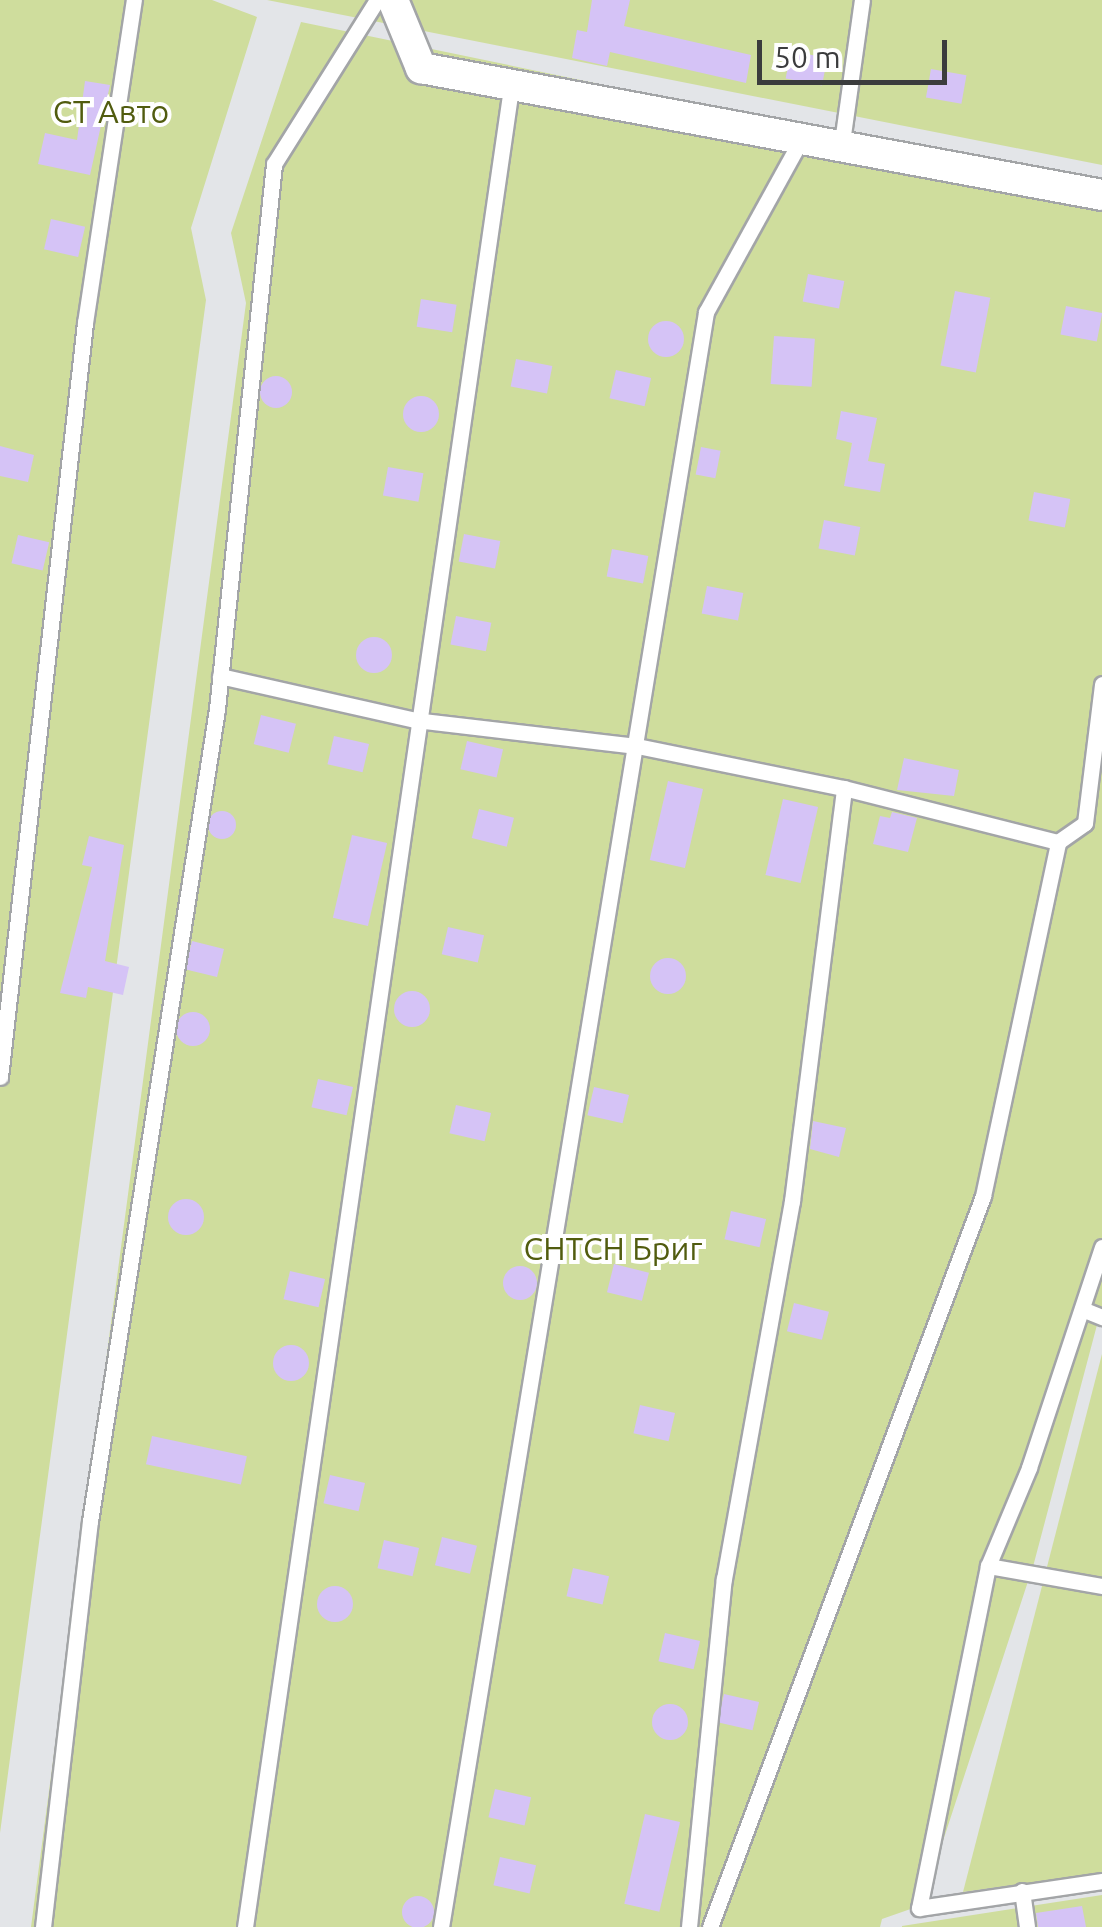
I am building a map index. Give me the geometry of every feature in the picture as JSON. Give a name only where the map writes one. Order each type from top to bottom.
[{"type":"street","points":[[393,0],[421,68],[803,136],[840,150],[1102,196]]},
{"type":"lane","points":[[0,1077],[84,322],[134,0]]},
{"type":"lane","points":[[43,1927],[90,1521],[220,676],[274,164],[378,0]]},
{"type":"lane","points":[[840,150],[862,0]]},
{"type":"lane","points":[[244,1927],[415,720],[511,86]]},
{"type":"lane","points":[[442,1927],[706,312],[803,136]]},
{"type":"lane","points":[[220,676],[415,720],[637,746],[844,788],[1058,842]]},
{"type":"lane","points":[[710,1927],[982,1196],[1058,842],[1086,822],[1102,684]]},
{"type":"lane","points":[[688,1927],[724,1579],[792,1202],[844,788]]},
{"type":"lane","points":[[1086,822],[1102,832]]},
{"type":"lane","points":[[1102,1247],[1030,1468],[988,1566],[919,1908],[1102,1881]]},
{"type":"lane","points":[[1082,1309],[1102,1317]]},
{"type":"lane","points":[[988,1566],[1102,1586]]},
{"type":"lane","points":[[1022,1891],[1026,1927]]},
{"type":"green space","name":"СТ Авто","points":[[0,0],[212,0],[257,17],[191,228],[206,300],[0,1833]]},
{"type":"green space","points":[[267,0],[1102,0],[1102,165]]},
{"type":"green space","name":"СНТСН Бриг","points":[[301,22],[1102,188],[1102,1306],[1034,1563],[922,1905],[882,1919],[880,1927],[31,1927],[246,303],[231,233]]},
{"type":"green space","points":[[1102,1354],[1102,1873],[963,1892]]},
{"type":"green space","points":[[1102,1895],[1102,1927],[902,1927],[902,1926]]},
{"type":"building","points":[[592,0],[630,0],[624,26],[751,55],[746,83],[610,52],[607,66],[572,58],[577,30],[587,32]]},
{"type":"building","points":[[791,51],[827,58],[822,86],[786,78]]},
{"type":"building","points":[[931,69],[966,75],[961,104],[926,98]]},
{"type":"building","points":[[85,81],[110,85],[90,175],[38,164],[45,133],[77,140]]},
{"type":"building","points":[[51,219],[85,227],[78,257],[44,249]]},
{"type":"building","points":[[808,274],[844,281],[839,309],[803,301]]},
{"type":"building","points":[[955,291],[990,298],[976,372],[940,366]]},
{"type":"building","points":[[421,299],[457,305],[452,332],[417,327]]},
{"type":"building","points":[[1066,306],[1102,313],[1097,342],[1060,334]]},
{"type":"building","points":[[666,321],[679,326],[684,339],[679,352],[666,357],[653,352],[648,339],[653,326]]},
{"type":"building","points":[[774,336],[815,339],[812,387],[771,384]]},
{"type":"building","points":[[516,359],[552,366],[547,394],[511,386]]},
{"type":"building","points":[[616,370],[651,378],[645,406],[609,398]]},
{"type":"building","points":[[276,376],[287,381],[292,392],[287,403],[276,408],[265,403],[260,392],[265,381]]},
{"type":"building","points":[[421,396],[434,401],[439,414],[434,427],[421,432],[408,427],[403,414],[408,401]]},
{"type":"building","points":[[841,411],[877,418],[868,461],[885,464],[880,492],[844,486],[852,443],[836,439]]},
{"type":"building","points":[[0,446],[34,455],[28,482],[0,476]]},
{"type":"building","points":[[701,447],[721,451],[715,478],[696,474]]},
{"type":"building","points":[[388,467],[423,473],[418,502],[383,496]]},
{"type":"building","points":[[1034,492],[1070,499],[1065,528],[1028,520]]},
{"type":"building","points":[[824,520],[860,527],[855,556],[818,548]]},
{"type":"building","points":[[464,534],[500,541],[495,569],[459,561]]},
{"type":"building","points":[[18,535],[49,542],[43,570],[11,563]]},
{"type":"building","points":[[612,549],[648,556],[643,584],[607,576]]},
{"type":"building","points":[[707,586],[743,593],[738,621],[702,613]]},
{"type":"building","points":[[456,616],[491,623],[486,651],[450,644]]},
{"type":"building","points":[[374,637],[387,642],[392,655],[387,668],[374,673],[361,668],[356,655],[361,642]]},
{"type":"building","points":[[261,715],[296,724],[289,753],[254,744]]},
{"type":"building","points":[[334,736],[369,744],[363,772],[327,764]]},
{"type":"building","points":[[467,741],[503,749],[497,778],[460,769]]},
{"type":"building","points":[[904,758],[959,770],[954,796],[897,790]]},
{"type":"building","points":[[668,781],[703,789],[685,868],[650,860]]},
{"type":"building","points":[[783,799],[818,807],[801,883],[765,875]]},
{"type":"building","points":[[479,809],[514,818],[507,847],[472,838]]},
{"type":"building","points":[[222,811],[232,815],[236,825],[232,835],[222,839],[212,835],[208,825],[212,815]]},
{"type":"building","points":[[892,812],[917,818],[908,852],[873,844],[880,816],[890,818]]},
{"type":"building","points":[[352,835],[387,843],[368,926],[333,918]]},
{"type":"building","points":[[89,836],[124,845],[105,961],[129,967],[123,995],[88,987],[86,998],[60,993],[92,867],[82,865]]},
{"type":"building","points":[[448,927],[484,935],[478,963],[442,954]]},
{"type":"building","points":[[192,941],[224,949],[217,977],[185,969]]},
{"type":"building","points":[[668,958],[681,963],[686,976],[681,989],[668,994],[655,989],[650,976],[655,963]]},
{"type":"building","points":[[412,991],[425,996],[430,1009],[425,1022],[412,1027],[399,1022],[394,1009],[399,996]]},
{"type":"building","points":[[193,1012],[205,1017],[210,1029],[205,1041],[193,1046],[181,1041],[176,1029],[181,1017]]},
{"type":"building","points":[[318,1079],[353,1087],[347,1115],[311,1107]]},
{"type":"building","points":[[594,1087],[629,1095],[623,1123],[587,1115]]},
{"type":"building","points":[[456,1105],[491,1113],[485,1141],[449,1133]]},
{"type":"building","points":[[813,1121],[846,1128],[839,1157],[810,1149]]},
{"type":"building","points":[[186,1199],[199,1204],[204,1217],[199,1230],[186,1235],[173,1230],[168,1217],[173,1204]]},
{"type":"building","points":[[731,1211],[766,1219],[760,1247],[724,1239]]},
{"type":"building","points":[[614,1264],[649,1273],[642,1301],[607,1292]]},
{"type":"building","points":[[520,1266],[532,1271],[537,1283],[532,1295],[520,1300],[508,1295],[503,1283],[508,1271]]},
{"type":"building","points":[[290,1271],[325,1279],[319,1307],[283,1299]]},
{"type":"building","points":[[794,1303],[829,1312],[822,1340],[787,1331]]},
{"type":"building","points":[[291,1345],[304,1350],[309,1363],[304,1376],[291,1381],[278,1376],[273,1363],[278,1350]]},
{"type":"building","points":[[640,1405],[675,1413],[669,1441],[633,1433]]},
{"type":"building","points":[[152,1436],[247,1456],[241,1485],[146,1464]]},
{"type":"building","points":[[330,1475],[365,1483],[359,1511],[323,1503]]},
{"type":"building","points":[[442,1537],[477,1546],[470,1574],[435,1565]]},
{"type":"building","points":[[384,1540],[419,1548],[413,1576],[377,1568]]},
{"type":"building","points":[[573,1568],[609,1576],[603,1605],[566,1596]]},
{"type":"building","points":[[335,1586],[348,1591],[353,1604],[348,1617],[335,1622],[322,1617],[317,1604],[322,1591]]},
{"type":"building","points":[[665,1633],[700,1641],[694,1669],[658,1661]]},
{"type":"building","points":[[724,1694],[759,1702],[753,1730],[717,1722]]},
{"type":"building","points":[[670,1704],[683,1709],[688,1722],[683,1735],[670,1740],[657,1735],[652,1722],[657,1709]]},
{"type":"building","points":[[495,1789],[531,1797],[525,1826],[488,1817]]},
{"type":"building","points":[[645,1814],[680,1822],[659,1912],[624,1904]]},
{"type":"building","points":[[500,1857],[536,1865],[530,1894],[493,1885]]},
{"type":"building","points":[[418,1896],[429,1901],[434,1912],[429,1923],[418,1928],[407,1923],[402,1912],[407,1901]]},
{"type":"building","points":[[1082,1906],[1086,1927],[1038,1927],[1036,1913]]}]
